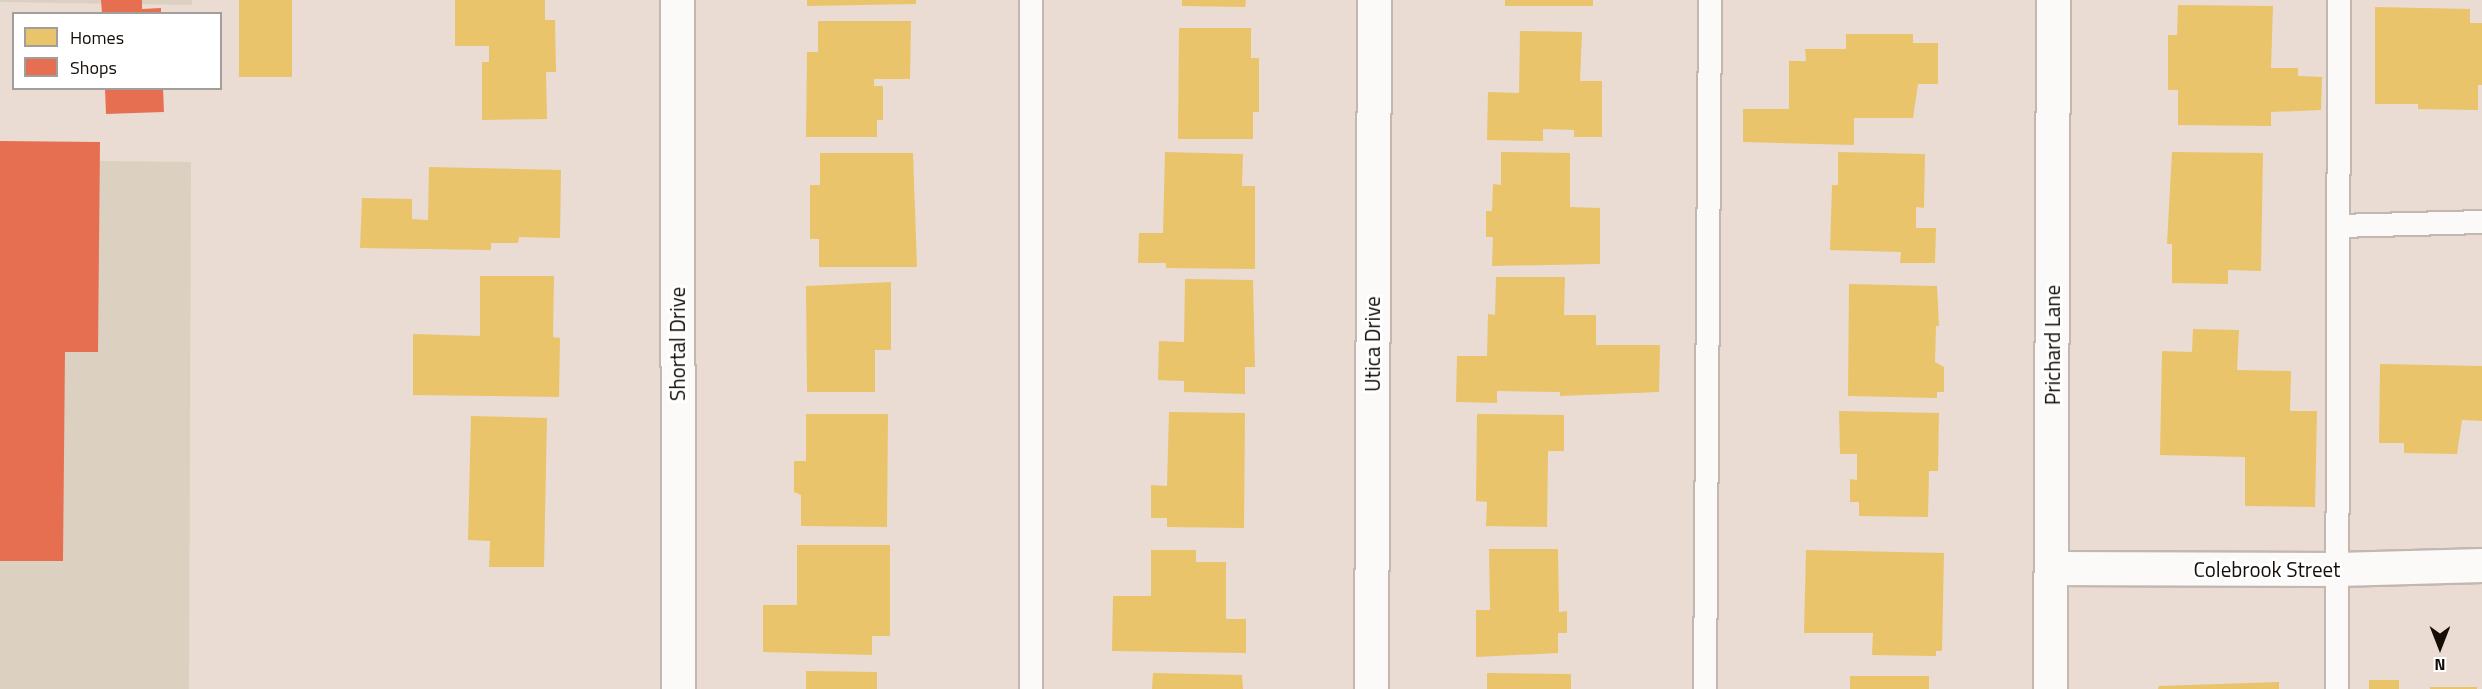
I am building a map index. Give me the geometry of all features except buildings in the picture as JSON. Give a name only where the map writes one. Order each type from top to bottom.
[{"type":"street","name":"Shortal Drive","points":[[677,0],[678,689]]},
{"type":"street","name":"Utica Drive","points":[[1371,689],[1374,0]]},
{"type":"street","name":"Prichard Lane","points":[[2050,689],[2053,0]]},
{"type":"street","name":"Colebrook Street","points":[[2051,568],[2338,569],[2482,565]]},
{"type":"lane","points":[[1031,0],[1031,689]]},
{"type":"lane","points":[[1705,689],[1710,0]]},
{"type":"lane","points":[[2337,689],[2339,0]]},
{"type":"lane","points":[[2339,226],[2482,222]]},
{"type":"shaded area","points":[[0,0],[192,0],[192,5],[0,2]]},
{"type":"shaded area","points":[[0,160],[191,162],[189,689],[0,689]]}]
